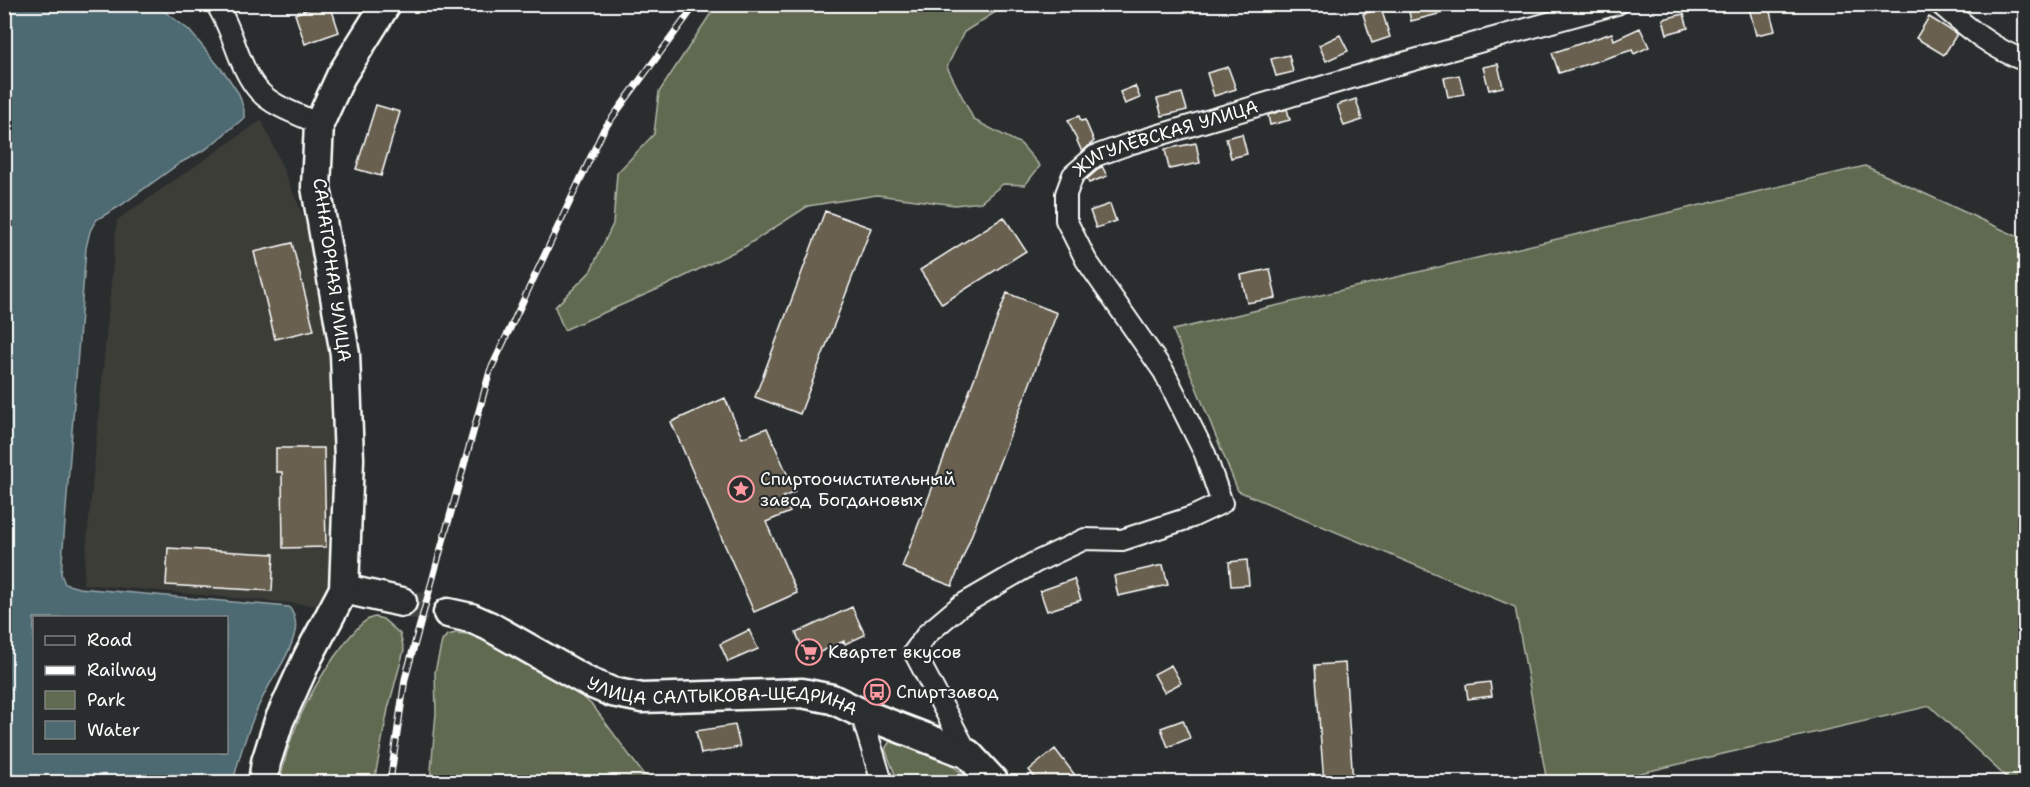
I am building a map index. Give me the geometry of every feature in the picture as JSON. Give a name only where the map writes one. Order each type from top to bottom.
[{"type":"main road","name":"САНАТОРНАЯ УЛИЦА","points":[[344,589],[349,459],[345,354],[316,187],[320,124],[341,76],[386,4]]},
{"type":"main road","points":[[263,783],[266,762],[279,721],[308,657],[344,589],[402,602]]},
{"type":"main road","name":"УЛИЦА САЛТЫКОВА-ЩЕДРИНА","points":[[447,613],[471,618],[489,626],[588,682],[612,692],[642,698],[802,693],[832,699],[861,713],[968,754],[994,783]]},
{"type":"street","points":[[216,4],[224,16],[250,79],[260,93],[277,104],[320,124]]},
{"type":"street","name":"ЖИГУЛЁВСКАЯ УЛИЦА","points":[[968,754],[914,652],[927,634],[960,606],[1034,563],[1085,539],[1122,540],[1192,517],[1221,503],[1205,454],[1164,372],[1086,260],[1066,220],[1066,194],[1073,175],[1095,156],[1129,144],[1385,68],[1617,4]]},
{"type":"street","points":[[1940,4],[1980,38],[2025,61]]},
{"type":"street","points":[[861,713],[882,783]]},
{"type":"shaded area","points":[[262,120],[304,218],[341,391],[333,607],[83,584],[117,220]]},
{"type":"green space","points":[[717,4],[1030,5],[997,11],[964,32],[947,67],[974,120],[1021,144],[1040,166],[1025,185],[1003,184],[981,202],[955,205],[877,195],[808,206],[746,246],[665,286],[564,330],[555,307],[590,272],[613,224],[617,173],[654,134],[659,92]]},
{"type":"green space","points":[[1865,166],[2025,240],[2026,773],[2016,782],[2011,782],[1930,706],[1602,782],[1547,782],[1515,607],[1238,491],[1173,330]]},
{"type":"green space","points":[[375,617],[383,619],[400,634],[404,650],[388,709],[374,782],[280,782],[296,725],[304,707],[347,640],[363,623]]},
{"type":"green space","points":[[468,634],[509,648],[564,679],[594,707],[644,775],[662,782],[430,782],[436,713],[435,672],[442,641],[447,635]]},
{"type":"green space","points":[[890,741],[944,760],[975,782],[898,782],[885,749]]},
{"type":"water","points":[[5,4],[156,5],[189,30],[227,76],[239,94],[244,110],[244,118],[206,149],[180,163],[120,206],[96,220],[90,231],[86,248],[61,574],[65,584],[79,588],[289,607],[296,625],[293,640],[254,716],[233,782],[5,782]]},
{"type":"building","points":[[321,4],[330,4],[339,32],[305,44],[295,14]]},
{"type":"building","points":[[1417,4],[1457,4],[1458,9],[1411,21],[1408,7]]},
{"type":"building","points":[[1748,4],[1768,4],[1775,31],[1756,35]]},
{"type":"building","points":[[1381,8],[1390,37],[1372,43],[1363,14]]},
{"type":"building","points":[[1684,14],[1688,28],[1667,34],[1663,19]]},
{"type":"building","points":[[1929,17],[1957,34],[1944,55],[1916,38]]},
{"type":"building","points":[[1640,28],[1649,47],[1634,54],[1632,50],[1559,73],[1552,53],[1612,33],[1614,40]]},
{"type":"building","points":[[1340,35],[1348,51],[1326,61],[1319,45]]},
{"type":"building","points":[[1289,55],[1293,72],[1276,76],[1271,59]]},
{"type":"building","points":[[1498,64],[1503,87],[1489,90],[1483,67]]},
{"type":"building","points":[[1228,67],[1236,89],[1214,96],[1207,73]]},
{"type":"building","points":[[1459,75],[1464,94],[1448,97],[1444,78]]},
{"type":"building","points":[[1135,86],[1140,98],[1125,104],[1120,92]]},
{"type":"building","points":[[1182,93],[1187,110],[1162,116],[1157,99]]},
{"type":"building","points":[[1356,99],[1362,120],[1344,126],[1337,105]]},
{"type":"building","points":[[376,105],[400,112],[381,176],[356,169]]},
{"type":"building","points":[[1287,109],[1290,120],[1270,125],[1268,115]]},
{"type":"building","points":[[1079,116],[1081,121],[1085,120],[1094,141],[1082,152],[1068,120]]},
{"type":"building","points":[[1242,134],[1247,154],[1231,158],[1226,138]]},
{"type":"building","points":[[1196,143],[1200,163],[1169,169],[1165,149]]},
{"type":"building","points":[[1102,166],[1107,176],[1089,183],[1087,179]]},
{"type":"building","points":[[1110,204],[1116,221],[1096,228],[1090,211]]},
{"type":"building","points":[[825,211],[871,228],[800,414],[755,397]]},
{"type":"building","points":[[1004,217],[1026,251],[942,304],[920,270]]},
{"type":"building","points":[[292,243],[314,330],[275,339],[254,252]]},
{"type":"building","points":[[1270,269],[1276,298],[1247,303],[1241,275]]},
{"type":"building","points":[[1007,293],[1057,313],[952,586],[902,567]]},
{"type":"building","points":[[725,398],[742,438],[767,428],[795,492],[783,497],[790,512],[766,522],[797,593],[754,612],[671,422]]},
{"type":"building","points":[[276,448],[324,448],[326,547],[283,548],[282,472],[276,472]]},
{"type":"building","points":[[168,548],[274,554],[272,591],[166,585]]},
{"type":"building","points":[[1247,560],[1249,585],[1231,586],[1229,562]]},
{"type":"building","points":[[1163,565],[1168,585],[1118,596],[1114,576]]},
{"type":"building","points":[[1074,579],[1081,600],[1047,611],[1040,591]]},
{"type":"building","points":[[852,607],[865,635],[845,644],[844,641],[807,658],[796,633]]},
{"type":"building","points":[[749,630],[758,649],[728,662],[720,644]]},
{"type":"building","points":[[1345,663],[1353,783],[1324,783],[1315,665]]},
{"type":"building","points":[[1171,665],[1181,683],[1164,692],[1154,674]]},
{"type":"building","points":[[1490,682],[1492,696],[1468,699],[1466,685]]},
{"type":"building","points":[[1183,720],[1190,738],[1168,747],[1161,728]]},
{"type":"building","points":[[735,725],[740,747],[701,754],[696,731]]},
{"type":"building","points":[[1055,749],[1081,783],[1039,783],[1029,770]]},
{"type":"tunnel","points":[[402,602],[448,613]]},
{"type":"railway","points":[[390,782],[405,679],[490,371],[604,129],[696,4]]},
{"type":"place","name":"Спиртоочистительный завод Богдановых","points":[[741,489]]},
{"type":"place","name":"Квартет вкусов","points":[[809,652]]},
{"type":"place","name":"Спиртзавод","points":[[877,692]]}]
